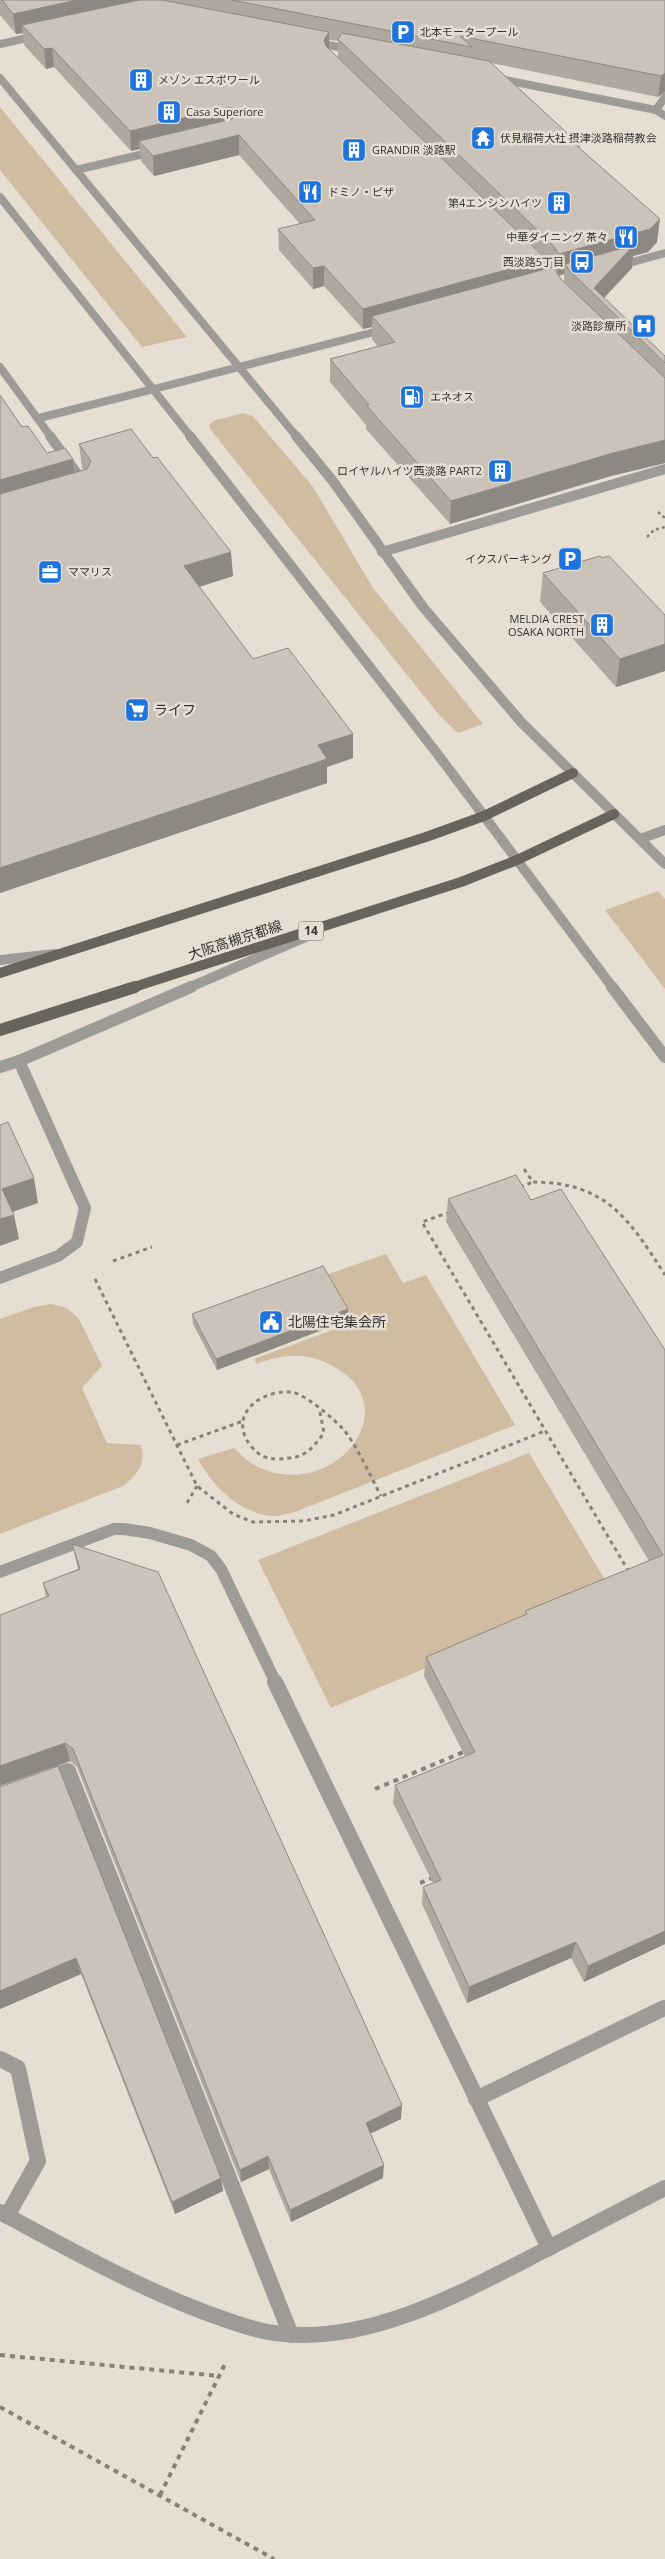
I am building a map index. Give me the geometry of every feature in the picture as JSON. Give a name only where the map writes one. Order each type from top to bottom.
[{"type":"main road","points":[[0,973],[426,837],[484,816],[573,773]]},
{"type":"main road","name":"大阪高槻京都線","points":[[0,1030],[461,882],[518,860],[614,814]]},
{"type":"street","points":[[0,44],[46,34]]},
{"type":"street","points":[[305,40],[337,51],[364,52]]},
{"type":"street","points":[[489,77],[656,110],[665,116]]},
{"type":"street","points":[[0,78],[332,480],[423,607],[522,722],[665,864]]},
{"type":"street","points":[[656,110],[665,97]]},
{"type":"street","points":[[76,170],[166,148]]},
{"type":"street","points":[[0,197],[154,389],[518,860],[665,1057]]},
{"type":"street","points":[[609,268],[665,253]]},
{"type":"street","points":[[39,418],[239,369],[394,327]]},
{"type":"street","points":[[0,367],[39,418],[87,488],[78,490]]},
{"type":"street","points":[[382,552],[665,469]]},
{"type":"street","points":[[640,839],[665,830]]},
{"type":"street","points":[[0,1067],[19,1061],[338,923]]},
{"type":"street","points":[[0,960],[60,953]]},
{"type":"street","points":[[0,1278],[58,1256],[77,1242],[85,1208],[19,1061]]},
{"type":"street","points":[[0,1572],[114,1529],[128,1528],[200,1550],[213,1558],[221,1569],[334,1806],[550,2248]]},
{"type":"street","points":[[34,1784],[68,1771],[291,2335]]},
{"type":"street","points":[[476,2099],[664,2008]]},
{"type":"street","points":[[0,2059],[18,2068],[38,2161],[4,2214],[139,2283],[193,2308],[244,2326],[291,2335],[337,2331],[380,2322],[474,2287],[665,2188]]},
{"type":"path","points":[[647,537],[654,530],[665,527]]},
{"type":"path","points":[[524,1169],[533,1182]]},
{"type":"path","points":[[515,1189],[533,1182],[547,1181],[564,1184],[596,1196],[623,1215],[665,1275]]},
{"type":"path","points":[[459,1209],[422,1222],[630,1575]]},
{"type":"path","points":[[77,1242],[197,1486],[233,1514],[253,1522],[304,1521],[334,1515],[545,1431]]},
{"type":"path","points":[[90,1270],[152,1247]]},
{"type":"path","points":[[320,1412],[324,1433],[310,1452],[297,1458],[283,1460],[257,1453],[243,1433],[243,1421],[248,1410],[256,1400],[279,1392],[292,1392],[304,1396],[320,1412],[344,1430],[381,1496]]},
{"type":"path","points":[[177,1445],[243,1421]]},
{"type":"path","points":[[334,1806],[472,1749]]},
{"type":"path","points":[[380,1900],[433,1878]]},
{"type":"path","points":[[0,2355],[219,2376]]},
{"type":"path","points":[[160,2496],[210,2393]]},
{"type":"path","points":[[0,2407],[274,2559]]},
{"type":"shaded area","points":[[0,107],[187,337],[142,347],[0,170]]},
{"type":"shaded area","points":[[243,413],[253,416],[313,487],[373,588],[483,724],[458,733],[440,716],[210,429],[209,425],[213,421]]},
{"type":"shaded area","points":[[658,891],[665,899],[665,989],[605,910]]},
{"type":"shaded area","points":[[386,1254],[403,1283],[426,1275],[515,1425],[295,1512],[277,1516],[251,1511],[240,1505],[220,1489],[198,1459],[234,1448],[251,1463],[280,1474],[308,1473],[332,1464],[351,1447],[362,1427],[364,1405],[355,1383],[331,1365],[313,1358],[285,1356],[257,1364],[254,1359],[354,1322],[328,1274]]},
{"type":"shaded area","points":[[51,1304],[67,1308],[79,1319],[102,1366],[82,1388],[107,1443],[141,1445],[142,1458],[140,1468],[123,1486],[0,1534],[0,1319],[34,1307]]},
{"type":"shaded area","points":[[529,1453],[611,1590],[331,1708],[258,1560]]},
{"type":"building","points":[[2,0],[77,0],[13,14]]},
{"type":"building","points":[[139,0],[162,0],[329,32],[324,40],[326,46],[546,259],[363,309],[324,266],[313,268],[278,229],[315,220],[239,135],[153,156],[139,141],[232,119],[236,114],[234,109],[229,107],[130,131],[52,48],[44,49],[22,25]]},
{"type":"building","points":[[232,0],[665,0],[665,73],[661,76],[460,36],[472,47]]},
{"type":"building","points":[[342,33],[489,61],[580,145],[577,146],[660,219],[650,229],[559,254],[551,243],[338,39]]},
{"type":"building","points":[[634,245],[594,288],[665,356],[665,363],[565,264]]},
{"type":"building","points":[[553,267],[561,279],[665,378],[665,440],[613,453],[451,501],[366,405],[369,405],[330,359],[395,342],[372,316]]},
{"type":"building","points":[[0,395],[22,427],[28,426],[47,453],[65,448],[73,459],[0,480]]},
{"type":"building","points":[[131,429],[153,458],[157,457],[231,552],[184,566],[253,659],[288,648],[353,734],[318,745],[327,759],[0,868],[0,494],[87,469],[91,461],[79,444]]},
{"type":"building","points":[[600,556],[602,558],[609,556],[665,615],[665,644],[620,659],[543,573]]},
{"type":"building","points":[[8,1122],[34,1178],[2,1189],[14,1215],[0,1219],[0,1125]]},
{"type":"building","points":[[516,1175],[531,1200],[561,1189],[665,1350],[665,1931],[588,1966],[576,1942],[469,1987],[423,1887],[441,1880],[395,1785],[475,1752],[426,1657],[527,1614],[525,1611],[663,1555],[448,1199]]},
{"type":"building","name":"北陽住宅集会所","points":[[323,1266],[348,1309],[216,1359],[192,1314]]},
{"type":"building","points":[[72,1544],[158,1572],[402,2105],[366,2123],[384,2165],[290,2210],[268,2156],[240,2170],[73,1749],[65,1743],[0,1766],[0,1615],[49,1596],[43,1583],[80,1569]]},
{"type":"building","points":[[58,1766],[221,2178],[172,2202],[76,1958],[0,1991],[0,1787]]},
{"type":"place","name":"北本モータープール","points":[[403,32]]},
{"type":"place","name":"メゾン エスポワール","points":[[141,80]]},
{"type":"place","name":"Casa Superiore","points":[[169,112]]},
{"type":"place","name":"伏見稲荷大社 摂津淡路稲荷教会","points":[[483,138]]},
{"type":"place","name":"GRANDIR 淡路駅","points":[[354,150]]},
{"type":"place","name":"ドミノ・ピザ","points":[[310,192]]},
{"type":"place","name":"第4エンシンハイツ","points":[[559,203]]},
{"type":"place","name":"中華ダイニング 茶々","points":[[626,237]]},
{"type":"place","name":"西淡路5丁目","points":[[582,262]]},
{"type":"place","name":"淡路診療所","points":[[644,326]]},
{"type":"place","name":"エネオス","points":[[412,397]]},
{"type":"place","name":"ロイヤルハイツ西淡路 PART2","points":[[500,471]]},
{"type":"place","name":"イクスパーキング","points":[[570,559]]},
{"type":"place","name":"ママリス","points":[[50,572]]},
{"type":"place","name":"MELDIA CREST OSAKA NORTH","points":[[602,625]]},
{"type":"place","name":"ライフ","points":[[137,710]]},
{"type":"place","name":"北陽住宅集会所","points":[[271,1322]]}]
